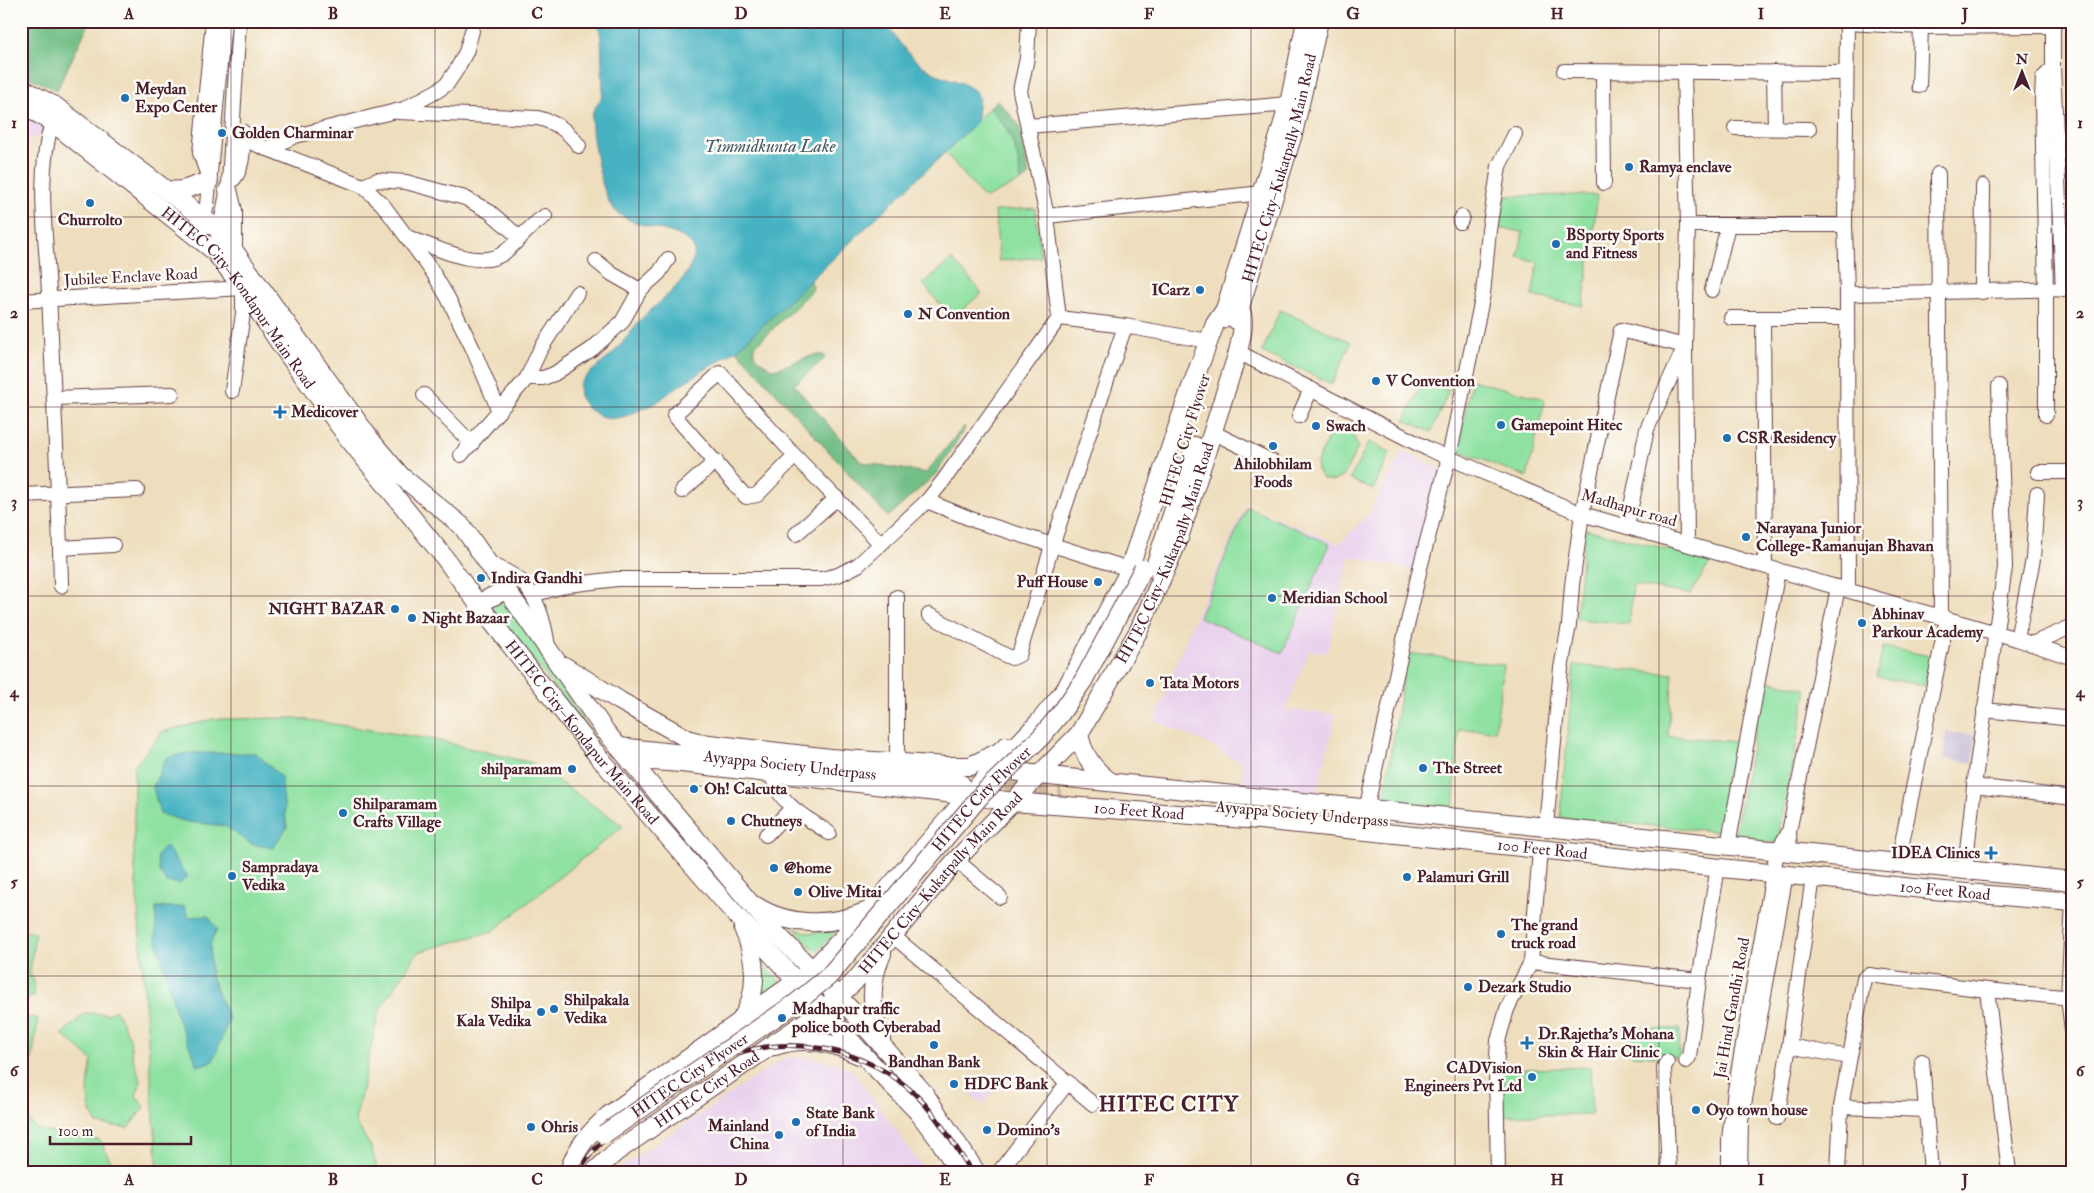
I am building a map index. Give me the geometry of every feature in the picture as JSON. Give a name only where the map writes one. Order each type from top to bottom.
[{"type":"main road","name":"HITEC City–Kukatpally Main Road","points":[[1233,308],[1262,194],[1289,104],[1306,21]]},
{"type":"main road","name":"HITEC City–Kukatpally Main Road","points":[[797,982],[812,970],[869,910],[962,792],[994,768],[1039,722],[1064,690],[1129,569],[1208,341],[1219,316],[1233,308],[1293,134],[1319,21]]},
{"type":"main road","name":"HITEC City–Kondapur Main Road","points":[[21,88],[55,106],[100,150],[199,240],[214,251],[243,288],[281,345],[348,438],[444,557],[478,604],[598,756],[735,914],[928,1124],[959,1172]]},
{"type":"main road","name":"HITEC City–Kondapur Main Road","points":[[21,104],[168,191],[204,220],[220,230],[233,251],[373,443],[401,476],[462,526],[606,732],[749,902],[883,1045],[924,1093],[976,1172]]},
{"type":"main road","points":[[168,191],[183,190],[209,180]]},
{"type":"main road","points":[[228,187],[233,211],[233,251]]},
{"type":"main road","name":"HITEC City–Kukatpally Main Road","points":[[822,1010],[854,982],[956,860],[1079,734],[1142,621],[1178,541],[1238,352],[1243,315],[1233,308]]},
{"type":"main road","name":"HITEC City Flyover","points":[[573,1172],[587,1151],[613,1135],[813,990],[829,976],[982,794],[1041,737],[1083,681],[1143,568],[1183,465],[1233,308]]},
{"type":"main road","points":[[478,604],[507,589]]},
{"type":"main road","name":"HITEC City–Kukatpally Main Road","points":[[552,654],[620,701],[688,739],[701,742],[830,758],[970,766],[999,752],[1032,725],[1039,722]]},
{"type":"main road","points":[[1079,734],[1082,749],[1088,760],[1101,775],[1111,782]]},
{"type":"main road","name":"Ayyappa Society Underpass","points":[[619,747],[962,792],[1012,802]]},
{"type":"main road","name":"100 Feet Road","points":[[994,768],[1039,775],[1366,810],[1546,826],[2073,881]]},
{"type":"main road","name":"Ayyappa Society Underpass","points":[[1061,794],[1387,822],[1484,821]]},
{"type":"main road","name":"100 Feet Road","points":[[1012,802],[1260,820],[1933,890],[2073,902]]},
{"type":"main road","points":[[1648,860],[1651,837]]},
{"type":"main road","points":[[749,902],[774,915],[816,923],[849,919],[869,910]]},
{"type":"main road","points":[[735,914],[748,938],[754,967],[750,1005],[740,1022]]},
{"type":"main road","points":[[883,1045],[876,1024],[872,993],[880,958],[892,935]]},
{"type":"main road","points":[[569,1172],[577,1151],[599,1123],[797,982]]},
{"type":"main road","name":"HITEC City Road","points":[[594,1172],[616,1152],[822,1010]]},
{"type":"main road","points":[[716,1039],[733,1047],[737,1055],[739,1067]]},
{"type":"main road","points":[[762,1052],[778,1045],[818,1041],[846,1048],[870,1062]]},
{"type":"main road","name":"HITEC City Flyover","points":[[590,1172],[613,1135]]},
{"type":"street","points":[[209,180],[200,153],[213,21]]},
{"type":"street","points":[[199,240],[204,220],[209,180],[224,21]]},
{"type":"street","points":[[214,251],[228,187],[239,21]]},
{"type":"street","points":[[228,187],[237,177],[241,164],[248,21]]},
{"type":"street","points":[[532,595],[568,585],[617,579],[821,579],[838,575],[858,565],[926,501],[960,459],[1059,318],[1047,216],[1020,91],[1027,58],[1029,21]]},
{"type":"street","points":[[1783,852],[1843,589],[1847,318],[1845,225],[1847,22],[1921,27],[2054,24],[2053,68],[2068,289],[1847,294]]},
{"type":"street","points":[[1919,86],[1921,27]]},
{"type":"street","points":[[266,149],[294,136],[395,112],[424,98],[447,84],[466,52],[472,31]]},
{"type":"street","points":[[2046,415],[2046,290],[2042,100],[2043,78],[2053,68]]},
{"type":"street","points":[[1564,71],[1684,74],[1846,73]]},
{"type":"street","points":[[1774,72],[1775,128]]},
{"type":"street","points":[[1603,73],[1604,183]]},
{"type":"street","points":[[1684,74],[1688,225],[1685,346],[1687,543]]},
{"type":"street","points":[[1028,126],[1289,104]]},
{"type":"street","points":[[395,112],[538,118],[553,122],[564,128],[579,146]]},
{"type":"street","points":[[52,122],[46,154],[44,194],[59,494],[61,586]]},
{"type":"street","points":[[1735,128],[1810,129]]},
{"type":"street","points":[[1366,810],[1420,568],[1449,457],[1483,294],[1489,230],[1500,166],[1515,134]]},
{"type":"street","points":[[242,139],[363,186],[383,205],[432,270],[448,298],[500,411]]},
{"type":"street","points":[[1898,863],[1944,618],[1938,292],[1938,174]]},
{"type":"street","points":[[363,186],[377,180],[406,182],[465,198],[490,212],[520,237]]},
{"type":"street","points":[[1982,292],[1983,186]]},
{"type":"street","points":[[1047,216],[1262,194]]},
{"type":"street","points":[[407,237],[478,260],[494,258],[545,216]]},
{"type":"street","points":[[1688,225],[1845,225]]},
{"type":"street","points":[[1712,290],[1728,225]]},
{"type":"street","points":[[527,378],[543,378],[554,374],[592,349],[622,322],[640,290],[659,273],[668,259]]},
{"type":"street","points":[[596,262],[612,274],[640,290]]},
{"type":"street","points":[[232,392],[242,313],[243,288]]},
{"type":"street","name":"Jubilee Enclave Road","points":[[21,301],[243,288]]},
{"type":"street","points":[[461,455],[527,378],[540,350],[577,294]]},
{"type":"street","points":[[1059,318],[1126,326],[1208,341]]},
{"type":"street","points":[[1731,318],[1847,318]]},
{"type":"street","points":[[1728,846],[1772,568],[1763,318]]},
{"type":"street","points":[[929,615],[1005,655],[1012,658],[1019,655],[1052,546],[1126,326]]},
{"type":"street","points":[[1546,826],[1561,668],[1569,625],[1572,585],[1582,514],[1621,330],[1685,346]]},
{"type":"street","points":[[1626,526],[1648,430],[1685,346]]},
{"type":"street","name":"Madhapur road","points":[[1238,352],[1428,449],[1582,514],[2017,639],[2073,658]]},
{"type":"street","points":[[795,456],[757,495],[746,497],[674,415],[720,373],[795,456],[881,544]]},
{"type":"street","points":[[1965,870],[1984,710],[2005,567],[2000,386]]},
{"type":"street","points":[[1299,416],[1311,389]]},
{"type":"street","points":[[54,398],[172,394]]},
{"type":"street","points":[[424,395],[472,444]]},
{"type":"street","points":[[1212,432],[1272,462]]},
{"type":"street","points":[[682,491],[716,461]]},
{"type":"street","points":[[2038,472],[2073,472]]},
{"type":"street","points":[[21,495],[137,490]]},
{"type":"street","points":[[2017,639],[2033,559],[2038,494]]},
{"type":"street","points":[[796,534],[836,498]]},
{"type":"street","points":[[926,501],[976,521],[1129,569]]},
{"type":"street","points":[[60,548],[113,545]]},
{"type":"street","points":[[487,562],[522,581],[532,595],[545,624],[552,654]]},
{"type":"street","points":[[897,762],[898,598]]},
{"type":"street","points":[[2032,644],[2073,626]]},
{"type":"street","points":[[1984,710],[2073,719]]},
{"type":"street","points":[[633,765],[653,763],[681,764],[772,775],[962,792]]},
{"type":"street","points":[[772,775],[774,786],[792,808],[829,833]]},
{"type":"street","points":[[1974,786],[2073,798]]},
{"type":"street","points":[[766,835],[792,808]]},
{"type":"street","points":[[1498,1172],[1496,1070],[1498,1041],[1506,1009],[1531,962],[1540,850]]},
{"type":"street","name":"Jai Hind Gandhi Road","points":[[1740,1172],[1741,1121],[1783,852]]},
{"type":"street","points":[[956,860],[1000,897]]},
{"type":"street","points":[[1686,1061],[1690,1057],[1718,868]]},
{"type":"street","name":"Jai Hind Gandhi Road","points":[[1729,1172],[1729,1139],[1735,1090],[1780,873]]},
{"type":"street","points":[[1777,1118],[1813,877]]},
{"type":"street","points":[[2073,902],[2071,998],[2073,1038]]},
{"type":"street","points":[[892,935],[1093,1104]]},
{"type":"street","points":[[1531,962],[1700,980]]},
{"type":"street","points":[[1838,1172],[1841,1107],[1861,984],[1864,978],[1869,975],[1987,990],[2071,998]]},
{"type":"street","points":[[1987,990],[2009,1172]]},
{"type":"street","points":[[1789,1046],[1849,1057]]},
{"type":"street","points":[[1922,1061],[1931,1172]]},
{"type":"street","points":[[1667,1062],[1664,1067],[1669,1172]]},
{"type":"street","points":[[999,1172],[1068,1082]]},
{"type":"street","points":[[1841,1107],[1926,1110]]},
{"type":"shaded area","points":[[21,116],[36,122],[46,134],[21,142]]},
{"type":"shaded area","name":"Meridian School","points":[[1403,451],[1442,469],[1415,571],[1349,556],[1327,652],[1309,651],[1286,710],[1336,714],[1316,795],[1244,787],[1242,763],[1206,743],[1155,721],[1191,626],[1246,506],[1339,544],[1370,512]]},
{"type":"shaded area","points":[[1946,732],[1976,735],[1973,763],[1943,758]]},
{"type":"shaded area","points":[[785,1057],[810,1058],[837,1063],[854,1072],[926,1172],[614,1172]]},
{"type":"shaded area","points":[[980,1080],[994,1090],[984,1105],[970,1094]]},
{"type":"green space","points":[[21,21],[90,21],[57,90],[21,74]]},
{"type":"green space","points":[[997,100],[1019,125],[1029,177],[986,198],[982,196],[945,152]]},
{"type":"green space","points":[[997,100],[1019,125],[1029,177],[1021,181],[1018,159],[1012,142],[1004,126],[990,108]]},
{"type":"green space","name":"BSporty Sports and Fitness","points":[[1598,195],[1583,306],[1532,296],[1538,262],[1518,257],[1523,232],[1498,228],[1506,196]]},
{"type":"green space","points":[[1035,208],[1041,257],[999,261],[995,211]]},
{"type":"green space","points":[[952,259],[982,293],[952,318],[923,284]]},
{"type":"green space","points":[[810,280],[813,286],[812,291],[754,347],[754,351],[759,360],[772,369],[811,356],[824,355],[825,358],[794,385],[861,462],[926,473],[964,426],[965,428],[936,474],[888,517],[737,350]]},
{"type":"green space","points":[[1280,310],[1351,342],[1332,384],[1262,352]]},
{"type":"green space","points":[[1423,380],[1449,391],[1431,432],[1405,420]]},
{"type":"green space","name":"Gamepoint Hitec","points":[[1472,380],[1545,399],[1527,477],[1457,450]]},
{"type":"green space","points":[[1338,431],[1350,432],[1358,448],[1343,476],[1334,481],[1323,479],[1317,470],[1317,462],[1329,436]]},
{"type":"green space","points":[[1369,442],[1390,452],[1373,490],[1350,479]]},
{"type":"green space","points":[[1247,507],[1330,544],[1282,653],[1199,617]]},
{"type":"green space","points":[[1585,529],[1712,560],[1690,594],[1633,585],[1629,624],[1576,619]]},
{"type":"green space","points":[[505,595],[591,734],[489,604],[499,604]]},
{"type":"green space","points":[[1883,647],[1930,656],[1925,686],[1877,677]]},
{"type":"green space","name":"The Street","points":[[1407,653],[1504,665],[1495,731],[1459,729],[1453,811],[1383,804]]},
{"type":"green space","points":[[1574,665],[1673,674],[1668,736],[1739,742],[1725,832],[1560,818]]},
{"type":"green space","points":[[1764,680],[1807,689],[1777,843],[1734,839]]},
{"type":"green space","name":"shilparamam","points":[[295,718],[436,740],[532,763],[623,826],[493,931],[418,952],[379,1011],[355,1121],[371,1147],[378,1172],[158,1172],[134,855],[134,767],[162,732],[213,719]]},
{"type":"green space","points":[[794,928],[810,933],[837,931],[816,952]]},
{"type":"green space","points":[[21,932],[35,932],[30,973],[34,981],[34,996],[21,1002]]},
{"type":"green space","points":[[759,961],[780,982],[758,999]]},
{"type":"green space","points":[[116,1010],[130,1038],[132,1056],[141,1081],[136,1096],[144,1107],[128,1128],[97,1124],[90,1108],[88,1093],[92,1060],[62,1034],[85,1013],[107,1014]]},
{"type":"green space","points":[[21,1012],[23,1017],[38,1018],[32,1060],[21,1058]]},
{"type":"green space","points":[[1632,1028],[1680,1029],[1679,1057],[1631,1055]]},
{"type":"green space","points":[[1590,1067],[1592,1114],[1497,1116],[1496,1070]]},
{"type":"green space","points":[[21,1111],[36,1129],[100,1140],[116,1172],[21,1172]]},
{"type":"water","name":"Timmidkunta Lake","points":[[598,21],[884,21],[904,48],[922,65],[935,73],[971,88],[979,98],[976,123],[737,350],[678,386],[656,403],[626,416],[610,419],[588,409],[580,398],[579,384],[611,355],[639,321],[677,285],[691,265],[694,251],[691,244],[674,233],[639,224],[618,213],[607,197],[603,187],[592,133],[592,115],[603,92],[601,38]]},
{"type":"water","points":[[186,753],[256,753],[281,777],[287,828],[273,848],[251,844],[225,826],[188,822],[160,814],[153,787],[166,758]]},
{"type":"water","points":[[165,846],[188,876],[180,884],[166,882],[159,871],[157,856]]},
{"type":"water","points":[[156,907],[185,907],[188,917],[208,916],[217,929],[210,945],[211,976],[229,1019],[213,1061],[198,1066],[178,1020],[156,938]]},
{"type":"tunnel","points":[[977,786],[1061,794]]},
{"type":"railway","points":[[578,1172],[596,1148],[616,1128],[697,1071],[719,1060],[744,1051],[798,1046],[825,1049],[851,1056],[876,1066],[899,1081],[919,1098],[934,1115],[972,1172]]},
{"type":"place","name":"Meydan Expo Center","points":[[125,98]]},
{"type":"place","name":"Golden Charminar","points":[[222,133]]},
{"type":"place","name":"Ramya enclave","points":[[1629,167]]},
{"type":"place","name":"Churrolto","points":[[90,203]]},
{"type":"place","name":"BSporty Sports and Fitness","points":[[1556,244]]},
{"type":"place","name":"ICarz","points":[[1200,290]]},
{"type":"place","name":"N Convention","points":[[908,314]]},
{"type":"place","name":"V Convention","points":[[1376,381]]},
{"type":"place","name":"Medicover","points":[[280,412]]},
{"type":"place","name":"Gamepoint Hitec","points":[[1501,425]]},
{"type":"place","name":"Swach","points":[[1316,426]]},
{"type":"place","name":"CSR Residency","points":[[1727,438]]},
{"type":"place","name":"Ahilobhilam Foods","points":[[1273,446]]},
{"type":"place","name":"Narayana Junior College-Ramanujan Bhavan","points":[[1746,537]]},
{"type":"place","name":"Indira Gandhi","points":[[481,578]]},
{"type":"place","name":"Puff House","points":[[1098,582]]},
{"type":"place","name":"Meridian School","points":[[1272,598]]},
{"type":"place","name":"NIGHT BAZAR","points":[[395,609]]},
{"type":"place","name":"Night Bazaar","points":[[412,618]]},
{"type":"place","name":"Abhinav Parkour Academy","points":[[1862,623]]},
{"type":"place","name":"Tata Motors","points":[[1150,683]]},
{"type":"place","name":"The Street","points":[[1423,768]]},
{"type":"place","name":"shilparamam","points":[[572,769]]},
{"type":"place","name":"Oh! Calcutta","points":[[694,789]]},
{"type":"place","name":"Shilparamam Crafts Village","points":[[343,813]]},
{"type":"place","name":"Chutneys","points":[[731,821]]},
{"type":"place","name":"IDEA Clinics","points":[[1991,853]]},
{"type":"place","name":"@home","points":[[774,868]]},
{"type":"place","name":"Sampradaya Vedika","points":[[232,876]]},
{"type":"place","name":"Palamuri Grill","points":[[1407,877]]},
{"type":"place","name":"Olive Mitai","points":[[798,892]]},
{"type":"place","name":"The grand truck road","points":[[1501,934]]},
{"type":"place","name":"Dezark Studio","points":[[1468,987]]},
{"type":"place","name":"Shilpakala Vedika","points":[[554,1009]]},
{"type":"place","name":"Shilpa Kala Vedika","points":[[541,1012]]},
{"type":"place","name":"Madhapur traffic police booth Cyberabad","points":[[782,1018]]},
{"type":"place","name":"Dr.Rajetha's Mohana Skin & Hair Clinic","points":[[1527,1043]]},
{"type":"place","name":"Bandhan Bank","points":[[934,1045]]},
{"type":"place","name":"CADVision Engineers Pvt Ltd","points":[[1532,1077]]},
{"type":"place","name":"HDFC Bank","points":[[954,1084]]},
{"type":"place","name":"Oyo town house","points":[[1696,1110]]},
{"type":"place","name":"State Bank of India","points":[[796,1122]]},
{"type":"place","name":"Ohris","points":[[531,1127]]},
{"type":"place","name":"Domino's","points":[[987,1130]]},
{"type":"place","name":"Mainland China","points":[[779,1135]]},
{"type":"district","name":"HITEC CITY","points":[[1169,1104]]}]
